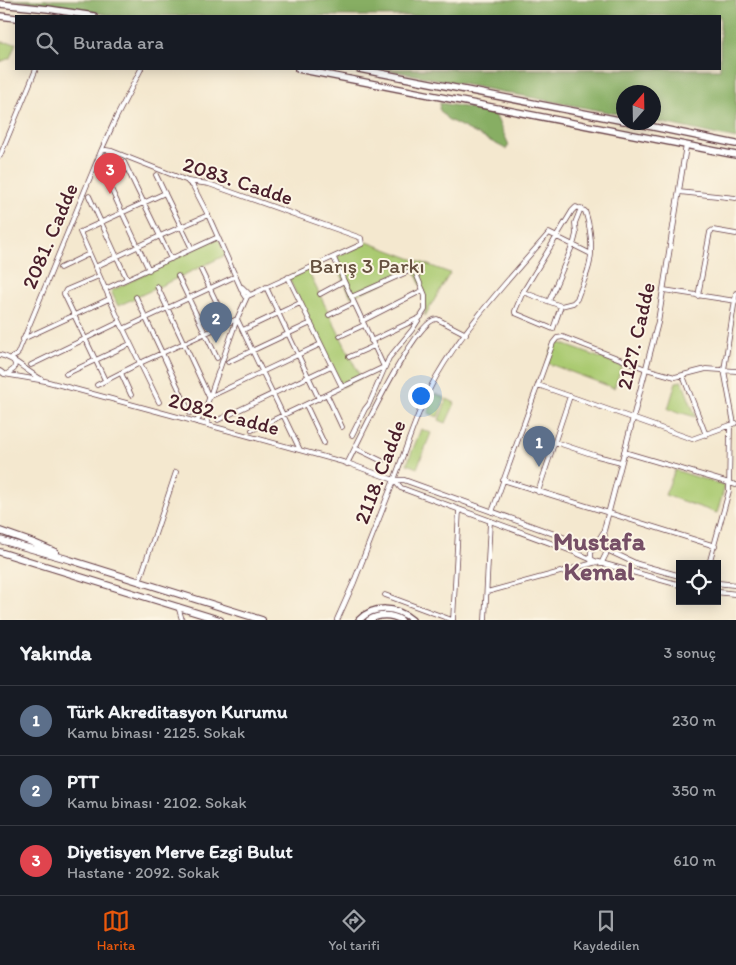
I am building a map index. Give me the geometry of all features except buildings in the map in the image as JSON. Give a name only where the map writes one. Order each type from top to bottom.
[{"type":"highway","points":[[0,531],[34,543],[67,559]]},
{"type":"highway","points":[[0,540],[262,620]]},
{"type":"highway","points":[[0,553],[178,606],[203,618],[220,620]]},
{"type":"main road","points":[[0,4],[87,15]]},
{"type":"main road","points":[[0,17],[15,18]]},
{"type":"main road","points":[[303,70],[736,155]]},
{"type":"main road","points":[[364,70],[616,119]]},
{"type":"main road","points":[[661,129],[736,144]]},
{"type":"main road","points":[[359,620],[373,610],[387,609],[400,612],[412,620]]},
{"type":"main road","points":[[369,620],[385,615],[401,620]]},
{"type":"street","points":[[0,156],[36,70]]},
{"type":"street","name":"2081. Cadde","points":[[11,358],[16,356],[101,152],[140,70]]},
{"type":"street","name":"2127. Cadde","points":[[594,546],[604,530],[656,328],[664,290],[686,146]]},
{"type":"street","name":"2083. Cadde","points":[[101,152],[106,150],[112,151],[188,181],[209,184],[361,238],[362,244],[334,258]]},
{"type":"street","points":[[98,161],[149,270]]},
{"type":"street","points":[[124,162],[171,259]]},
{"type":"street","points":[[156,175],[192,249]]},
{"type":"street","points":[[188,181],[193,186],[208,215],[240,285],[246,294]]},
{"type":"street","points":[[679,192],[736,198]]},
{"type":"street","points":[[159,402],[109,299],[80,232],[165,193]]},
{"type":"street","points":[[89,196],[127,279]]},
{"type":"street","points":[[523,292],[562,306],[573,303],[577,299],[590,263],[591,254],[588,219],[585,211],[581,208],[575,208],[527,283],[514,311],[552,330],[562,306]]},
{"type":"street","points":[[549,301],[573,246],[576,234],[575,223],[581,208]]},
{"type":"street","points":[[95,267],[208,215]]},
{"type":"street","points":[[698,296],[710,232],[713,230],[736,234]]},
{"type":"street","name":"2118. Cadde","points":[[337,619],[354,582],[432,386],[442,368],[491,301],[549,232],[557,237]]},
{"type":"street","points":[[105,289],[218,237]]},
{"type":"street","points":[[557,237],[591,254]]},
{"type":"street","points":[[60,268],[89,254]]},
{"type":"street","points":[[246,294],[259,291],[334,258],[384,367]]},
{"type":"street","points":[[201,270],[227,324]]},
{"type":"street","points":[[351,297],[414,270],[426,306],[422,316],[384,367],[369,404],[352,434]]},
{"type":"street","points":[[99,276],[65,291],[64,295],[105,380]]},
{"type":"street","points":[[178,276],[217,358]]},
{"type":"street","points":[[123,329],[236,276]]},
{"type":"street","points":[[288,277],[342,387]]},
{"type":"street","points":[[320,294],[344,281]]},
{"type":"street","points":[[157,286],[209,397]]},
{"type":"street","points":[[266,287],[320,399]]},
{"type":"street","points":[[340,336],[422,290]]},
{"type":"street","points":[[664,290],[735,301]]},
{"type":"street","points":[[711,560],[730,491],[734,424],[724,370],[736,293]]},
{"type":"street","points":[[196,422],[205,410],[246,294]]},
{"type":"street","points":[[136,297],[190,412]]},
{"type":"street","points":[[22,340],[109,299]]},
{"type":"street","points":[[244,330],[300,303]]},
{"type":"street","points":[[329,315],[354,303]]},
{"type":"street","points":[[371,341],[422,316]]},
{"type":"street","points":[[97,385],[140,363],[237,319]]},
{"type":"street","points":[[237,319],[244,330],[300,450]]},
{"type":"street","points":[[347,464],[395,369],[428,322],[434,319],[466,334]]},
{"type":"street","points":[[31,364],[120,322]]},
{"type":"street","points":[[228,362],[311,323]]},
{"type":"street","points":[[485,620],[492,512],[554,341],[558,337],[563,337],[646,369],[675,378],[706,369],[736,372]]},
{"type":"street","points":[[66,374],[130,344]]},
{"type":"street","points":[[209,397],[321,344]]},
{"type":"street","points":[[349,357],[374,346]]},
{"type":"street","name":"2082. Cadde","points":[[0,357],[6,356],[11,358],[26,370],[45,381]]},
{"type":"street","points":[[6,374],[12,372],[14,367],[11,358]]},
{"type":"street","points":[[218,420],[331,366]]},
{"type":"street","points":[[252,430],[384,367]]},
{"type":"street","name":"2082. Cadde","points":[[0,373],[45,381],[208,425],[300,450],[394,480]]},
{"type":"street","points":[[121,373],[131,395]]},
{"type":"street","points":[[683,376],[706,435]]},
{"type":"street","points":[[538,385],[692,439],[734,424]]},
{"type":"street","points":[[327,395],[342,427]]},
{"type":"street","points":[[538,492],[570,396]]},
{"type":"street","points":[[306,405],[324,444]]},
{"type":"street","points":[[205,410],[208,425]]},
{"type":"street","points":[[555,442],[621,462]]},
{"type":"street","points":[[355,448],[382,461]]},
{"type":"street","points":[[624,452],[736,485]]},
{"type":"street","points":[[139,582],[176,472]]},
{"type":"street","points":[[394,480],[404,480],[568,539],[606,550],[637,564],[676,575]]},
{"type":"street","points":[[394,480],[401,488],[572,551],[599,563],[676,584]]},
{"type":"street","points":[[503,480],[715,546]]},
{"type":"street","points":[[385,595],[453,620],[459,500]]},
{"type":"street","name":"2127. Cadde","points":[[604,530],[606,550]]},
{"type":"street","points":[[591,560],[591,552],[594,546]]},
{"type":"street","points":[[487,592],[599,563],[606,557],[606,550]]},
{"type":"street","points":[[721,583],[736,585]]},
{"type":"street","points":[[721,592],[736,594]]},
{"type":"street","points":[[178,606],[182,620]]},
{"type":"green space","points":[[7,0],[736,0],[736,139],[661,123],[661,85],[616,85],[616,114],[388,70],[721,70],[721,15],[109,15],[52,4]]},
{"type":"green space","points":[[0,42],[15,43],[10,58],[0,62]]},
{"type":"green space","points":[[440,103],[494,112],[509,145],[506,149],[447,119],[439,109]]},
{"type":"green space","points":[[218,237],[226,255],[118,306],[111,291]]},
{"type":"green space","name":"Barış 3 Parkı","points":[[367,242],[450,273],[425,316],[425,295],[414,270],[351,297],[334,258]]},
{"type":"green space","points":[[307,269],[361,378],[342,387],[288,277]]},
{"type":"green space","points":[[560,343],[622,366],[614,388],[547,363],[553,346]]},
{"type":"green space","points":[[682,381],[696,417],[668,409],[676,382]]},
{"type":"green space","points":[[435,394],[445,398],[438,417],[428,413]]},
{"type":"green space","points":[[447,399],[455,403],[446,423],[439,420]]},
{"type":"green space","points":[[421,429],[431,433],[417,468],[407,464]]},
{"type":"green space","points":[[675,470],[725,486],[717,513],[665,495]]},
{"type":"place","name":"Diyetisyen Merve Ezgi Bulut","points":[[110,194]]},
{"type":"place","name":"PTT","points":[[216,343]]},
{"type":"place","name":"Türk Akreditasyon Kurumu","points":[[539,467]]},
{"type":"district","name":"Mustafa Kemal","points":[[599,556]]}]
